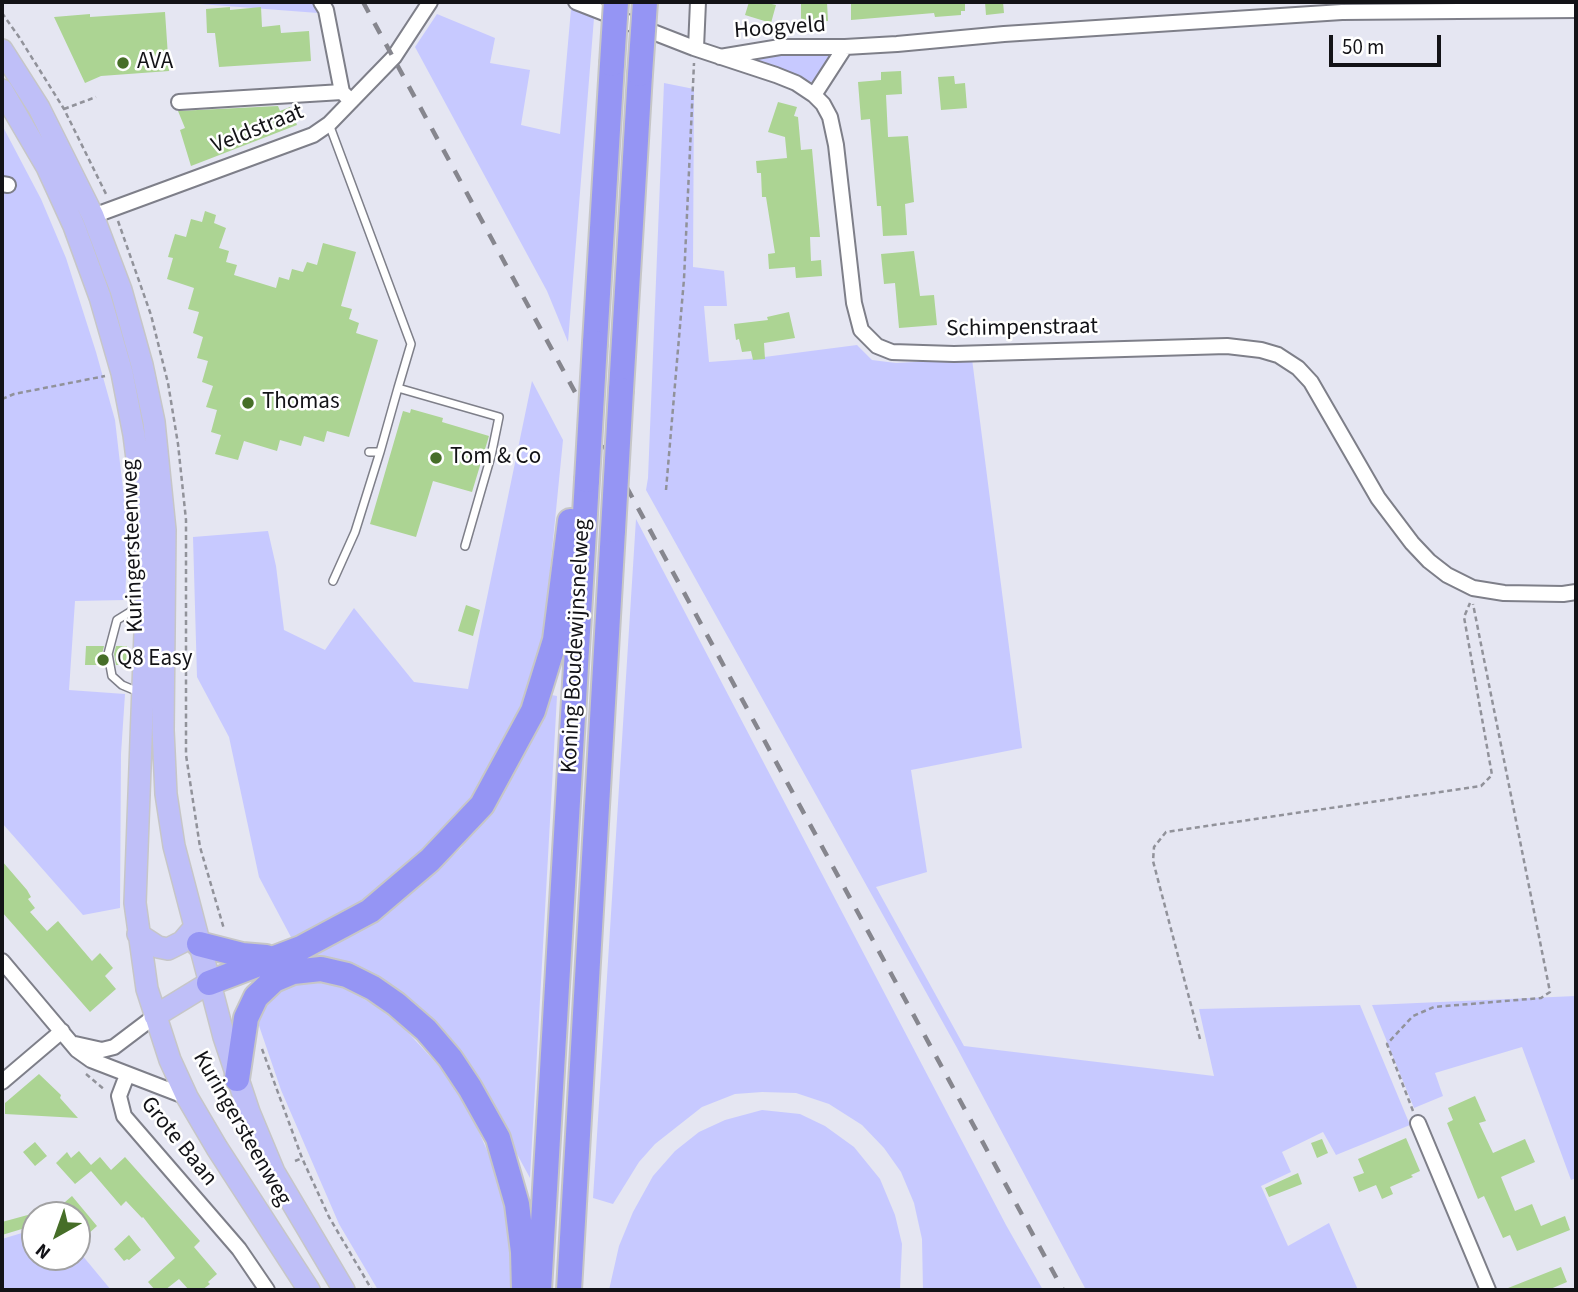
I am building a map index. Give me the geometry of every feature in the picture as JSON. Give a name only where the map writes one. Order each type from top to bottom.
[{"type":"highway","name":"Koning Boudewijnsnelweg","points":[[539,1290],[616,2]]},
{"type":"highway","name":"Koning Boudewijnsnelweg","points":[[569,1290],[645,2]]},
{"type":"highway","points":[[209,983],[301,948],[370,911],[430,860],[482,805],[533,710],[555,640],[572,506],[587,480]]},
{"type":"highway","points":[[196,936],[242,955],[274,958]]},
{"type":"highway","points":[[237,1079],[246,1018],[256,996],[274,980],[293,972],[321,970],[347,975],[397,1004],[426,1030],[450,1058],[498,1138],[517,1204],[524,1290]]},
{"type":"main road","name":"Kuringersteenweg","points":[[2,50],[39,108],[93,216],[121,290],[142,365],[154,422],[165,530],[163,730],[166,794],[174,846],[196,936],[237,1079],[274,1172],[344,1290]]},
{"type":"main road","name":"Kuringersteenweg","points":[[2,90],[47,167],[74,226],[100,296],[122,373],[134,435],[144,514],[147,602],[135,866],[138,934],[147,989],[170,1060],[187,1097],[216,1147],[309,1290]]},
{"type":"main road","points":[[138,934],[158,947],[167,949],[196,936]]},
{"type":"main road","points":[[155,1016],[209,983]]},
{"type":"street","points":[[179,103],[346,97],[326,10],[321,2]]},
{"type":"street","name":"Veldstraat","points":[[93,216],[313,135],[329,124],[346,97],[400,50],[430,2]]},
{"type":"street","points":[[576,2],[719,57],[776,75],[796,83],[814,95]]},
{"type":"street","points":[[695,48],[698,2]]},
{"type":"street","name":"Hoogveld","points":[[719,57],[780,47],[845,47],[1342,12],[1576,10]]},
{"type":"street","name":"Hoogveld","points":[[814,95],[845,47]]},
{"type":"street","name":"Schimpenstraat","points":[[814,95],[830,117],[836,145],[853,303],[861,330],[877,346],[892,352],[954,354],[1227,346],[1278,355],[1298,368],[1311,382],[1378,498],[1429,561],[1447,575],[1474,588],[1504,593],[1576,592]]},
{"type":"street","name":"Grote Baan","points":[[2,961],[77,1050],[91,1060],[187,1097]]},
{"type":"street","points":[[74,1044],[102,1050],[114,1047],[155,1016]]},
{"type":"street","points":[[2,1083],[62,1031]]},
{"type":"street","name":"Grote Baan","points":[[127,1075],[119,1096],[124,1116],[239,1249],[267,1290]]},
{"type":"street","points":[[1418,1124],[1488,1290]]},
{"type":"lane","points":[[329,124],[411,344],[355,532],[333,581]]},
{"type":"lane","points":[[398,388],[499,417],[491,456],[465,546]]},
{"type":"lane","points":[[369,452],[380,452]]},
{"type":"lane","points":[[143,694],[122,685],[112,676],[108,654],[117,620],[147,602]]},
{"type":"path","points":[[666,489],[684,279],[695,48]]},
{"type":"path","points":[[64,109],[96,97]]},
{"type":"path","points":[[2,399],[14,394],[122,373]]},
{"type":"path","points":[[1200,1039],[1153,861],[1154,847],[1166,832],[1481,786],[1492,775],[1464,617],[1472,600],[1513,818],[1516,820],[1550,992],[1541,998],[1434,1007],[1413,1016],[1387,1044],[1418,1124]]},
{"type":"path","points":[[259,1040],[302,1158],[329,1217],[372,1290]]},
{"type":"path","points":[[91,1079],[104,1090],[119,1096]]},
{"type":"path","points":[[295,1161],[302,1158]]},
{"type":"shaded area","points":[[11,2],[312,2],[318,13],[200,4]]},
{"type":"shaded area","points":[[571,9],[594,18],[568,342],[547,291],[415,47],[437,14],[495,38],[490,63],[530,70],[521,125],[560,134]]},
{"type":"shaded area","points":[[832,52],[834,55],[812,82],[742,58],[743,55]]},
{"type":"shaded area","points":[[664,83],[694,89],[693,267],[724,271],[727,306],[704,306],[709,362],[857,345],[872,360],[896,363],[972,359],[1022,748],[911,770],[927,872],[876,887],[964,1046],[1214,1076],[1199,1009],[1360,1005],[1410,1125],[1336,1155],[1323,1132],[1282,1152],[1291,1172],[1261,1186],[1288,1246],[1329,1223],[1358,1290],[1086,1290],[956,1046],[646,490]]},
{"type":"shaded area","points":[[2,125],[41,199],[66,258],[96,352],[115,420],[128,532],[125,600],[75,601],[69,690],[125,694],[121,754],[120,908],[83,915],[2,823]]},
{"type":"shaded area","points":[[532,381],[563,440],[544,631],[519,715],[489,773],[451,824],[380,893],[292,939],[259,877],[229,737],[197,677],[193,537],[268,531],[276,566],[284,630],[325,650],[354,608],[414,682],[468,689]]},
{"type":"shaded area","points":[[636,519],[1006,1225],[1043,1290],[923,1290],[922,1239],[914,1203],[901,1172],[884,1148],[862,1125],[829,1104],[796,1093],[735,1094],[702,1107],[655,1144],[639,1162],[613,1204],[593,1198]]},
{"type":"shaded area","points":[[546,694],[557,696],[530,1178],[480,1086],[426,1018],[302,962],[389,912],[461,848],[509,776]]},
{"type":"shaded area","points":[[324,982],[342,987],[373,1004],[403,1027],[450,1078],[469,1109],[497,1173],[505,1206],[512,1257],[512,1290],[378,1290],[339,1224],[281,1090],[255,1014],[274,991],[299,983]]},
{"type":"shaded area","points":[[1576,996],[1576,1178],[1571,1180],[1522,1047],[1435,1073],[1443,1096],[1414,1108],[1372,1005]]},
{"type":"shaded area","points":[[762,1110],[800,1114],[825,1126],[854,1147],[880,1179],[895,1215],[902,1244],[900,1290],[609,1290],[619,1246],[633,1212],[653,1176],[675,1151],[699,1132],[725,1120]]},
{"type":"shaded area","points":[[21,1233],[21,1271],[91,1271],[91,1266],[111,1290],[2,1290],[2,1239]]},
{"type":"building","points":[[749,2],[776,5],[771,23],[745,15]]},
{"type":"building","points":[[801,2],[827,2],[828,21],[801,22]]},
{"type":"building","points":[[851,2],[965,2],[965,11],[961,11],[961,15],[935,17],[934,13],[851,20]]},
{"type":"building","points":[[985,2],[1003,2],[1004,13],[986,15]]},
{"type":"building","points":[[230,7],[230,10],[261,7],[262,27],[280,25],[281,33],[309,31],[311,61],[219,67],[215,33],[207,33],[206,9]]},
{"type":"building","points":[[165,12],[169,71],[101,76],[85,83],[54,17],[90,14],[90,17]]},
{"type":"building","points":[[901,71],[902,94],[886,95],[888,137],[908,136],[914,202],[905,204],[907,235],[883,236],[881,206],[877,206],[870,119],[861,120],[858,82],[881,80],[881,72]]},
{"type":"building","points":[[954,76],[955,84],[965,83],[967,108],[941,110],[938,77]]},
{"type":"building","points":[[778,102],[797,107],[794,116],[798,117],[801,150],[812,149],[820,237],[810,237],[811,261],[821,260],[822,276],[796,278],[795,267],[769,269],[768,254],[775,253],[766,197],[762,197],[761,173],[757,173],[756,161],[787,158],[785,137],[768,132]]},
{"type":"building","points":[[278,106],[280,111],[290,107],[297,125],[191,166],[180,130],[185,128],[178,111]]},
{"type":"building","points":[[205,211],[216,215],[214,223],[226,228],[219,248],[229,251],[226,262],[237,265],[234,275],[276,288],[279,277],[289,280],[292,269],[303,272],[307,262],[317,265],[323,243],[356,252],[341,306],[352,309],[349,319],[359,323],[356,333],[378,340],[349,437],[327,431],[324,442],[304,436],[301,446],[280,440],[277,451],[244,441],[238,460],[215,454],[221,435],[211,432],[217,410],[206,407],[213,386],[202,382],[208,361],[197,358],[203,337],[193,333],[199,312],[188,309],[194,288],[167,279],[173,258],[168,257],[175,234],[186,237],[191,219],[202,222]]},
{"type":"building","points":[[914,251],[920,296],[934,295],[937,325],[899,328],[895,283],[884,284],[881,254]]},
{"type":"building","points":[[789,312],[795,338],[764,343],[765,359],[753,360],[751,351],[742,352],[739,339],[736,340],[734,324],[768,320],[767,317]]},
{"type":"building","name":"Tom & Co","points":[[411,409],[443,418],[442,422],[489,436],[472,492],[433,481],[416,537],[370,524],[403,411],[410,413]]},
{"type":"building","points":[[466,605],[480,610],[473,636],[458,631]]},
{"type":"building","points":[[86,646],[104,646],[104,665],[85,665]]},
{"type":"building","points":[[116,646],[127,646],[127,665],[116,665]]},
{"type":"building","points":[[2,861],[27,890],[31,897],[28,899],[35,908],[30,912],[47,931],[58,921],[92,961],[100,953],[113,968],[105,976],[116,989],[90,1012],[2,912]]},
{"type":"building","points":[[39,1074],[61,1095],[60,1098],[78,1118],[5,1114],[5,1103]]},
{"type":"building","points":[[1475,1096],[1486,1121],[1479,1123],[1493,1153],[1525,1139],[1535,1162],[1501,1177],[1515,1211],[1532,1204],[1541,1226],[1565,1216],[1570,1230],[1517,1251],[1510,1235],[1503,1238],[1484,1196],[1478,1199],[1447,1123],[1453,1120],[1448,1108]]},
{"type":"building","points":[[1406,1138],[1420,1171],[1390,1187],[1393,1194],[1382,1199],[1376,1185],[1359,1192],[1353,1177],[1364,1173],[1358,1159]]},
{"type":"building","points":[[1322,1139],[1328,1153],[1317,1158],[1311,1143]]},
{"type":"building","points":[[35,1142],[47,1156],[35,1166],[23,1152]]},
{"type":"building","points":[[79,1151],[91,1165],[100,1157],[111,1170],[125,1157],[200,1241],[194,1247],[217,1274],[208,1282],[210,1284],[202,1290],[189,1290],[179,1279],[165,1290],[155,1290],[148,1282],[175,1258],[143,1217],[126,1201],[121,1206],[91,1171],[75,1184],[56,1163],[67,1152],[71,1158]]},
{"type":"building","points":[[1298,1173],[1302,1184],[1269,1197],[1265,1188]]},
{"type":"building","points":[[21,1217],[21,1229],[2,1235],[2,1222]]},
{"type":"building","points":[[91,1219],[97,1226],[91,1231]]},
{"type":"building","points":[[129,1235],[141,1250],[124,1261],[114,1249]]},
{"type":"building","points":[[1561,1267],[1567,1282],[1548,1290],[1503,1290]]},
{"type":"railway","points":[[363,2],[1063,1290]]},
{"type":"place","name":"AVA","points":[[123,63]]},
{"type":"place","name":"Thomas","points":[[248,403]]},
{"type":"place","name":"Tom & Co","points":[[436,458]]},
{"type":"place","name":"Q8 Easy","points":[[103,660]]}]
